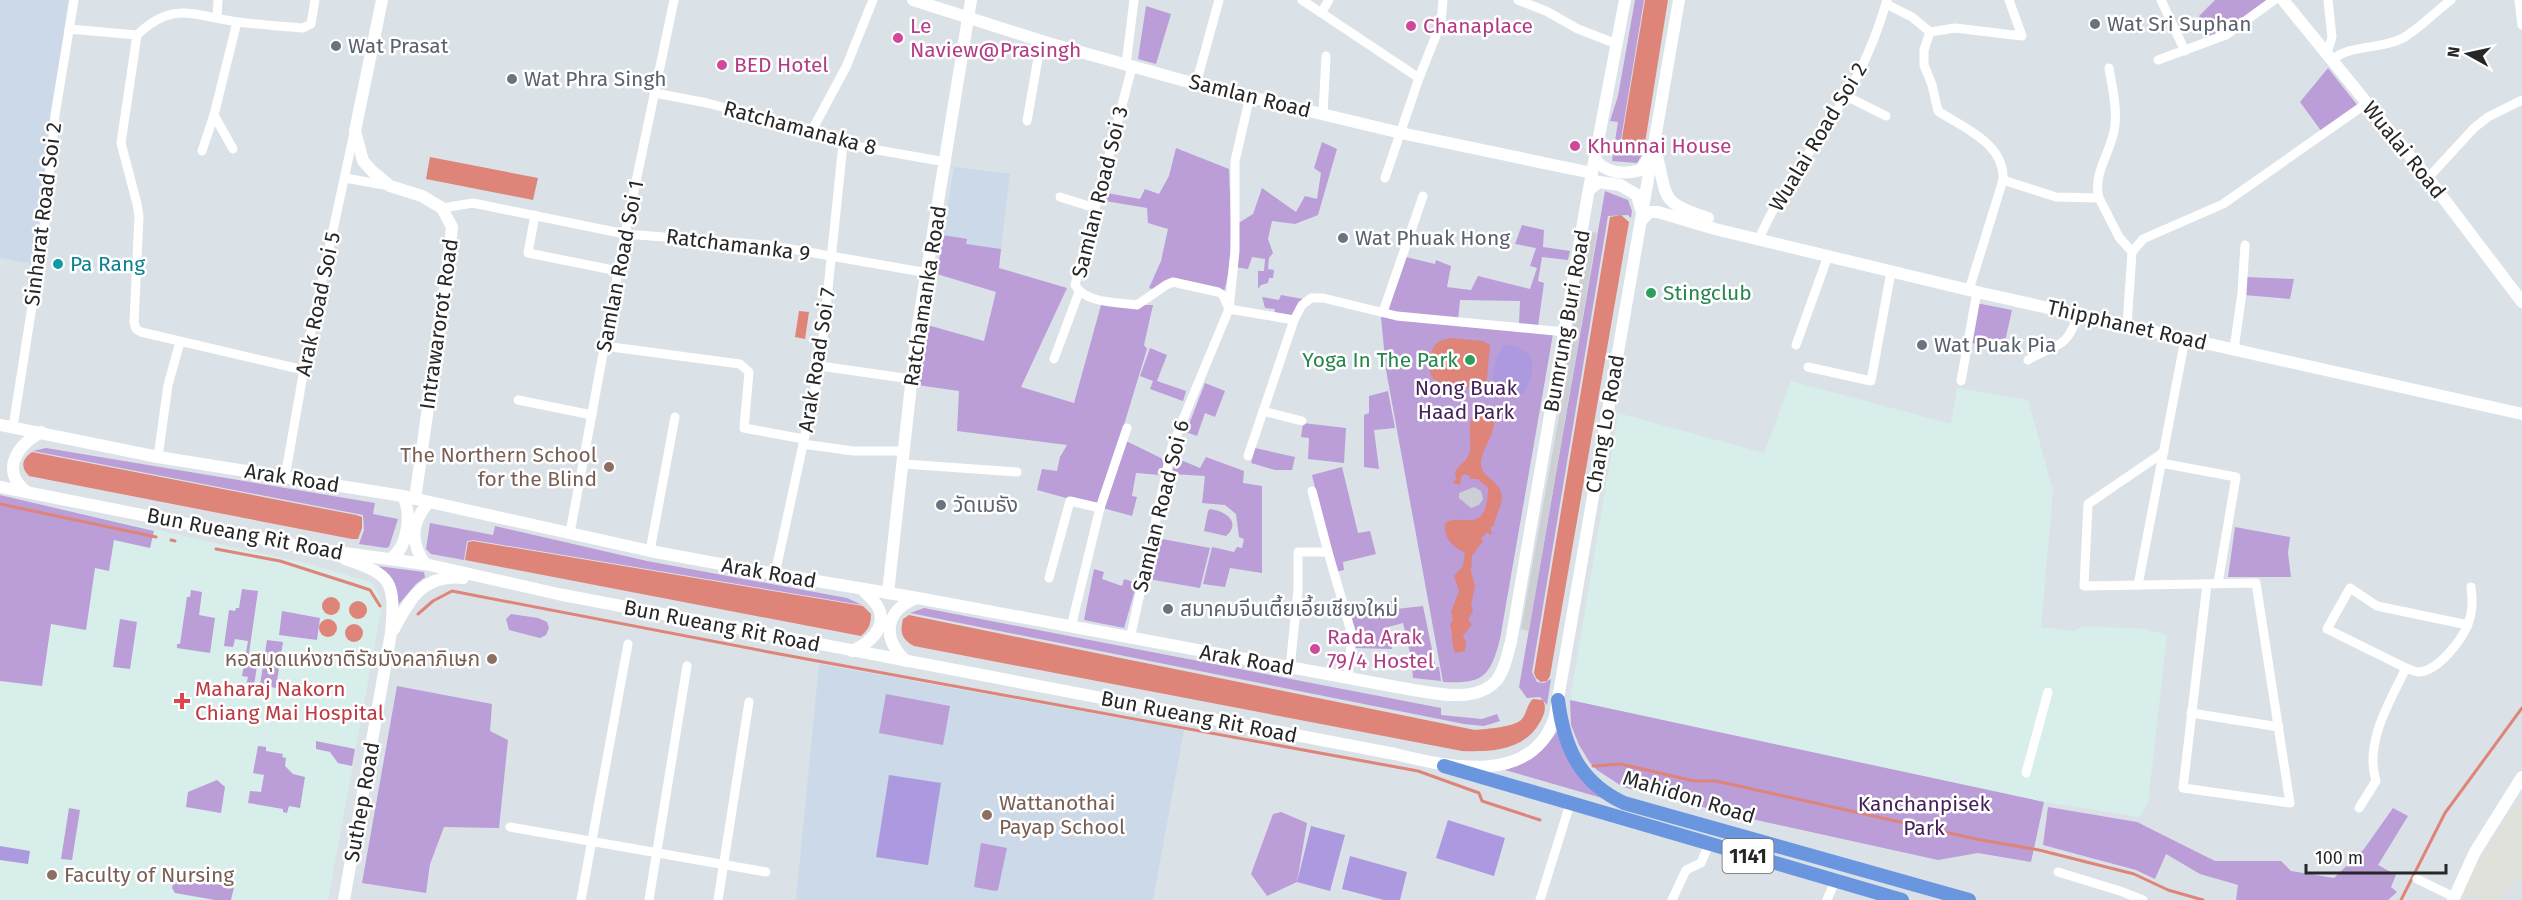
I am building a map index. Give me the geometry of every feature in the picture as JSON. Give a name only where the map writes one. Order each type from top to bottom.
[{"type":"main road","name":"Intrawarorot Road","points":[[382,0],[355,131],[363,161],[390,186],[422,196],[442,208],[452,226],[402,548],[390,560]]},
{"type":"main road","name":"Samlan Road","points":[[913,0],[1041,41],[1196,84],[1401,133],[1592,173]]},
{"type":"main road","name":"Ratchamanka Road","points":[[888,594],[904,464],[911,379],[971,0]]},
{"type":"main road","name":"Bumrung Buri Road","points":[[1511,642],[1592,173],[1625,0]]},
{"type":"main road","name":"Chang Lo Road","points":[[1444,766],[1492,767],[1527,754],[1545,738],[1551,728],[1558,700],[1679,0]]},
{"type":"main road","name":"Wualai Road","points":[[2283,0],[2428,178],[2522,302]]},
{"type":"main road","points":[[1595,160],[1607,170],[1630,173],[1641,170],[1655,146]]},
{"type":"main road","name":"Thipphanet Road","points":[[1655,146],[1667,195],[1671,202],[1678,208],[1717,221],[1732,232]]},
{"type":"main road","points":[[1590,189],[1593,185],[1605,182],[1629,189],[1637,195],[1641,205],[1641,221]]},
{"type":"main road","name":"Thipphanet Road","points":[[1641,221],[1649,212],[1658,212],[1891,272],[2522,414]]},
{"type":"main road","name":"Arak Road","points":[[6,426],[158,457],[409,498],[650,550],[775,574],[1442,694],[1483,690],[1495,681],[1503,668],[1511,642]]},
{"type":"main road","points":[[28,493],[18,486],[13,478],[12,460],[21,445],[41,432]]},
{"type":"main road","name":"Bun Rueang Rit Road","points":[[0,487],[315,549],[425,564],[491,581],[1395,754],[1444,766]]},
{"type":"main road","points":[[425,564],[413,542],[419,514],[428,503]]},
{"type":"main road","name":"Suthep Road","points":[[315,549],[369,567],[390,585],[394,600],[391,633],[344,900]]},
{"type":"main road","name":"Suthep Road","points":[[391,633],[409,600],[432,582],[452,577],[491,581]]},
{"type":"main road","points":[[852,651],[871,640],[878,630],[880,619],[879,609],[863,590]]},
{"type":"main road","points":[[906,661],[891,643],[889,631],[891,620],[897,609],[906,602],[918,598]]},
{"type":"main road","name":"Mahidon Road","points":[[1558,700],[1565,740],[1575,760],[1590,780],[1605,794],[1624,802],[1969,900]]},
{"type":"main road","name":"Mahidon Road","points":[[1444,766],[1902,900]]},
{"type":"main road","points":[[2453,898],[2475,852],[2522,777]]},
{"type":"street","name":"Sinharat Road Soi 2","points":[[6,426],[44,230],[55,115],[74,0]]},
{"type":"street","points":[[218,0],[218,18]]},
{"type":"street","points":[[304,370],[180,342],[136,329],[134,322],[139,216],[120,143],[136,35],[150,20],[168,12],[186,11],[237,22],[303,28],[311,24],[315,0]]},
{"type":"street","name":"Samlan Road Soi 1","points":[[570,533],[625,234],[674,0]]},
{"type":"street","points":[[810,134],[846,67],[873,0]]},
{"type":"street","name":"Samlan Road Soi 3","points":[[1134,0],[1129,66],[1075,285],[1079,292],[1102,300],[1137,305],[1173,282],[1218,292],[1223,295],[1229,309]]},
{"type":"street","points":[[1196,84],[1219,0]]},
{"type":"street","points":[[1302,0],[1419,78]]},
{"type":"street","points":[[1321,13],[1329,0]]},
{"type":"street","points":[[1385,178],[1441,22],[1443,0]]},
{"type":"street","points":[[1518,0],[1546,11],[1578,29],[1617,44]]},
{"type":"street","points":[[1546,11],[1547,0]]},
{"type":"street","points":[[1886,2],[1912,17],[1930,32],[1955,28],[2022,36],[2009,0]]},
{"type":"street","points":[[2161,0],[2185,51]]},
{"type":"street","points":[[2158,60],[2226,35],[2274,0]]},
{"type":"street","points":[[2328,0],[2332,37],[2329,57],[2383,46],[2404,37],[2451,0]]},
{"type":"street","points":[[2519,0],[2522,25]]},
{"type":"street","name":"Wualai Road Soi 2","points":[[1759,239],[1777,203],[1846,96],[1868,55],[1886,2]]},
{"type":"street","points":[[202,151],[214,115],[237,22]]},
{"type":"street","points":[[69,30],[136,35]]},
{"type":"street","points":[[1930,32],[1924,50],[1924,65],[1932,85],[1938,111],[1967,127],[1982,139],[2004,168],[2003,180],[1973,291],[1961,381]]},
{"type":"street","points":[[1027,121],[1041,41]]},
{"type":"street","points":[[1323,114],[1326,56]]},
{"type":"street","points":[[2109,68],[2116,108],[2115,127],[2096,187],[2099,198],[2119,237],[2132,252]]},
{"type":"street","name":"Ratchamanaka 8","points":[[655,93],[774,121],[843,144],[946,162]]},
{"type":"street","name":"Samlan Road Soi 6","points":[[1130,639],[1172,446],[1229,309],[1235,251],[1235,161],[1250,96]]},
{"type":"street","points":[[1846,96],[1886,116]]},
{"type":"street","points":[[2428,178],[2474,128],[2488,117],[2522,100]]},
{"type":"street","points":[[2127,325],[2132,252],[2143,239],[2223,204],[2367,103]]},
{"type":"street","points":[[214,115],[232,149]]},
{"type":"street","name":"Arak Road Soi 5","points":[[285,477],[304,370],[355,131]]},
{"type":"street","name":"Arak Road Soi 7","points":[[775,574],[820,366],[843,144]]},
{"type":"street","name":"Intrawarorot Road","points":[[345,178],[390,186]]},
{"type":"street","points":[[2003,180],[2056,196],[2099,198]]},
{"type":"street","points":[[1383,312],[1423,196]]},
{"type":"street","points":[[1060,197],[1095,208]]},
{"type":"street","name":"Ratchamanka 9","points":[[442,208],[473,203],[625,234],[768,245],[928,273]]},
{"type":"street","points":[[535,215],[528,253],[618,271]]},
{"type":"street","points":[[2234,349],[2246,245]]},
{"type":"street","points":[[1796,345],[1828,256]]},
{"type":"street","points":[[1808,367],[1871,381],[1891,272]]},
{"type":"street","points":[[1054,360],[1079,292]]},
{"type":"street","points":[[1248,456],[1294,320],[1302,305],[1311,297],[1427,320],[1565,332]]},
{"type":"street","points":[[1229,309],[1294,320]]},
{"type":"street","points":[[2028,360],[2039,353],[2058,348],[2073,330],[2078,314]]},
{"type":"street","points":[[2138,585],[2185,339]]},
{"type":"street","points":[[158,457],[168,385],[180,342]]},
{"type":"street","points":[[604,346],[740,364],[749,372],[744,428],[853,451],[905,451]]},
{"type":"street","points":[[820,366],[911,379]]},
{"type":"street","points":[[518,400],[592,415]]},
{"type":"street","points":[[1263,411],[1302,421]]},
{"type":"street","points":[[650,550],[675,417]]},
{"type":"street","points":[[1071,627],[1100,508],[1127,428]]},
{"type":"street","points":[[2164,452],[2088,504],[2084,586],[2256,583],[2290,803],[2183,788],[2206,584]]},
{"type":"street","points":[[2161,463],[2236,477],[2218,583]]},
{"type":"street","points":[[904,464],[1017,472]]},
{"type":"street","points":[[1312,491],[1352,635],[1348,678]]},
{"type":"street","points":[[1049,578],[1070,501],[1100,508]]},
{"type":"street","points":[[1290,668],[1298,590],[1298,552],[1328,552]]},
{"type":"street","points":[[2468,625],[2377,606],[2350,588],[2327,629],[2406,668],[2419,672],[2436,665],[2449,653],[2468,625],[2474,601],[2471,587]]},
{"type":"street","points":[[580,900],[628,644]]},
{"type":"street","points":[[649,900],[687,666]]},
{"type":"street","points":[[2359,808],[2376,781],[2373,754],[2378,730],[2406,668]]},
{"type":"street","points":[[2026,773],[2048,693]]},
{"type":"street","points":[[718,900],[749,702]]},
{"type":"street","points":[[2191,713],[2278,727]]},
{"type":"street","points":[[1540,900],[1570,804]]},
{"type":"street","points":[[510,827],[766,872]]},
{"type":"street","points":[[1672,900],[1686,870],[1701,863],[1709,844]]},
{"type":"street","points":[[2058,872],[2143,900]]},
{"type":"street","points":[[2417,879],[2453,898]]},
{"type":"street","points":[[1827,900],[1835,881]]},
{"type":"shaded area","points":[[0,0],[68,0],[34,264],[0,258]]},
{"type":"shaded area","points":[[1645,0],[1668,0],[1644,149],[1633,151],[1626,147],[1622,138]]},
{"type":"shaded area","points":[[430,157],[538,178],[533,200],[426,179]]},
{"type":"shaded area","points":[[954,167],[1010,174],[996,291],[937,274]]},
{"type":"shaded area","points":[[1621,215],[1629,222],[1550,676],[1547,681],[1541,682],[1534,673],[1610,217]]},
{"type":"shaded area","points":[[1587,231],[1597,233],[1529,631],[1521,629],[1561,405]]},
{"type":"shaded area","points":[[799,311],[809,312],[805,339],[795,337]]},
{"type":"shaded area","points":[[1451,338],[1483,341],[1490,345],[1486,388],[1451,386],[1434,379],[1429,366],[1432,350],[1439,342]]},
{"type":"shaded area","points":[[1508,345],[1525,351],[1532,362],[1528,384],[1524,393],[1518,395],[1496,391],[1494,386],[1493,374],[1498,356],[1503,346]]},
{"type":"shaded area","points":[[1791,381],[1951,424],[1957,388],[2028,400],[2053,491],[2041,627],[2074,631],[2083,626],[2144,629],[2167,635],[2148,803],[2139,817],[2044,802],[1570,700],[1618,413],[1764,453]]},
{"type":"shaded area","points":[[1485,409],[1491,411],[1494,425],[1481,464],[1486,475],[1498,487],[1502,499],[1494,525],[1490,528],[1492,533],[1490,535],[1487,532],[1472,556],[1471,571],[1475,586],[1471,605],[1473,611],[1468,620],[1472,624],[1463,636],[1466,642],[1465,651],[1455,653],[1450,625],[1453,620],[1451,612],[1459,591],[1454,576],[1463,566],[1465,553],[1450,541],[1445,523],[1452,520],[1479,518],[1487,503],[1488,488],[1478,479],[1470,479],[1471,477],[1465,474],[1461,476],[1460,485],[1453,483],[1456,479],[1455,472],[1470,452],[1471,420],[1478,411]]},
{"type":"shaded area","points":[[32,452],[356,515],[362,517],[362,528],[358,539],[352,539],[29,476],[23,463]]},
{"type":"shaded area","points":[[1474,487],[1481,491],[1483,499],[1479,505],[1471,508],[1459,498],[1459,493]]},
{"type":"shaded area","name":"Maharaj Nakorn Chiang Mai Hospital","points":[[0,495],[309,564],[370,582],[375,587],[380,598],[381,611],[328,900],[0,900]]},
{"type":"shaded area","points":[[468,542],[863,606],[871,614],[871,621],[868,629],[861,636],[465,560]]},
{"type":"shaded area","points":[[331,597],[337,600],[340,606],[337,612],[331,615],[325,612],[322,606],[325,600]]},
{"type":"shaded area","points":[[358,601],[364,604],[367,610],[364,616],[358,619],[352,616],[349,610],[352,604]]},
{"type":"shaded area","points":[[909,615],[1475,730],[1518,722],[1524,717],[1533,699],[1543,700],[1545,706],[1540,722],[1533,732],[1516,744],[1495,750],[1462,751],[914,646],[906,641],[902,631],[903,619]]},
{"type":"shaded area","points":[[324,619],[332,619],[337,624],[335,635],[324,637],[319,632],[319,624]]},
{"type":"shaded area","points":[[354,624],[360,627],[363,633],[360,639],[354,642],[348,639],[345,633],[348,627]]},
{"type":"shaded area","name":"Wattanothai Payap School","points":[[819,664],[1184,730],[1153,900],[796,900]]},
{"type":"shaded area","points":[[889,775],[941,783],[928,865],[876,857]]},
{"type":"shaded area","points":[[2522,797],[2522,875],[2500,900],[2479,900],[2459,892],[2509,814]]},
{"type":"shaded area","points":[[1448,820],[1505,838],[1494,876],[1436,858]]},
{"type":"shaded area","points":[[1311,826],[1345,835],[1330,891],[1297,882]]},
{"type":"shaded area","points":[[0,846],[30,851],[28,864],[0,860]]},
{"type":"shaded area","points":[[1350,856],[1407,872],[1400,900],[1384,900],[1342,889]]},
{"type":"green space","points":[[1635,0],[1644,0],[1621,139],[1625,149],[1632,153],[1645,150],[1637,163],[1612,161],[1618,122],[1610,121],[1618,96]]},
{"type":"green space","points":[[2215,0],[2267,0],[2227,29],[2208,36],[2199,16]]},
{"type":"green space","points":[[1146,6],[1171,14],[1156,64],[1138,59]]},
{"type":"green space","points":[[2328,68],[2358,106],[2322,132],[2300,102]]},
{"type":"green space","points":[[1322,142],[1337,149],[1318,215],[1295,224],[1272,221],[1268,239],[1273,253],[1269,258],[1268,269],[1274,270],[1273,278],[1269,278],[1268,283],[1261,285],[1258,289],[1258,271],[1264,271],[1265,259],[1252,257],[1248,269],[1235,267],[1237,224],[1253,214],[1262,188],[1296,212],[1305,196],[1317,199],[1321,173],[1314,168]]},
{"type":"green space","points":[[1176,148],[1229,169],[1231,246],[1224,292],[1183,281],[1155,290],[1149,288],[1161,261],[1168,229],[1148,223],[1147,208],[1105,201],[1107,193],[1140,199],[1145,189],[1159,194],[1169,176]]},
{"type":"green space","points":[[1605,191],[1628,200],[1632,211],[1631,218],[1628,215],[1608,216],[1532,672],[1537,682],[1544,683],[1551,679],[1547,705],[1540,697],[1527,698],[1519,687]]},
{"type":"green space","points":[[1522,225],[1544,230],[1543,247],[1570,251],[1568,260],[1542,257],[1538,281],[1544,283],[1538,326],[1519,324],[1520,301],[1460,300],[1458,320],[1387,311],[1406,257],[1435,264],[1436,260],[1451,266],[1447,287],[1471,290],[1478,276],[1530,289],[1537,268],[1530,266],[1536,248],[1515,244]]},
{"type":"green space","points":[[943,235],[967,239],[966,244],[1001,249],[999,268],[1067,288],[1021,387],[1074,403],[1101,305],[1153,305],[1144,345],[1147,349],[1120,438],[1165,460],[1160,475],[1136,473],[1132,496],[1137,497],[1132,516],[1037,490],[1042,469],[1057,471],[1060,457],[1067,445],[957,431],[959,391],[917,385],[924,324],[984,341],[996,292],[937,274]]},
{"type":"green space","points":[[2246,277],[2294,279],[2290,299],[2244,295]]},
{"type":"green space","points":[[1281,295],[1303,299],[1293,317],[1274,314],[1275,309],[1265,308],[1262,297],[1279,300]]},
{"type":"green space","points":[[1976,303],[2012,310],[2004,346],[1969,343]]},
{"type":"green space","name":"Nong Buak Haad Park","points":[[1381,317],[1553,334],[1500,639],[1488,670],[1476,679],[1443,682],[1386,370]]},
{"type":"green space","points":[[1150,348],[1167,355],[1157,381],[1186,391],[1183,401],[1150,389],[1153,381],[1140,376]]},
{"type":"green space","points":[[1205,383],[1225,391],[1215,417],[1205,413],[1197,436],[1186,432]]},
{"type":"green space","points":[[1388,391],[1395,428],[1374,430],[1379,469],[1364,467],[1364,415],[1369,413],[1369,396]]},
{"type":"green space","points":[[1303,423],[1346,428],[1344,463],[1308,459],[1309,438],[1301,437]]},
{"type":"green space","points":[[46,448],[375,503],[373,514],[398,519],[389,547],[359,544],[364,530],[363,515],[33,451]]},
{"type":"green space","points":[[1255,448],[1295,457],[1292,470],[1275,470],[1251,463]]},
{"type":"green space","points":[[1206,457],[1244,471],[1243,483],[1262,486],[1262,573],[1230,568],[1225,587],[1203,584],[1212,547],[1234,552],[1237,547],[1242,548],[1244,539],[1239,537],[1236,514],[1225,505],[1202,503],[1205,476],[1172,474],[1176,458],[1200,468]]},
{"type":"green space","points":[[1342,467],[1358,533],[1370,531],[1376,554],[1343,562],[1344,570],[1335,572],[1312,475]]},
{"type":"green space","points":[[0,495],[154,531],[150,548],[114,540],[109,571],[95,568],[86,630],[51,624],[42,686],[0,681]]},
{"type":"green space","points":[[1210,509],[1230,518],[1231,531],[1226,536],[1204,531]]},
{"type":"green space","points":[[430,523],[493,535],[495,526],[647,561],[847,598],[862,605],[473,540],[467,541],[464,560],[431,554],[426,549]]},
{"type":"green space","points":[[2235,527],[2290,537],[2288,553],[2291,577],[2228,577]]},
{"type":"green space","points":[[1157,538],[1210,548],[1200,588],[1148,579]]},
{"type":"green space","points":[[377,566],[424,572],[425,577],[398,605],[394,582]]},
{"type":"green space","points":[[1094,569],[1104,572],[1102,579],[1122,586],[1124,579],[1137,583],[1124,628],[1084,620]]},
{"type":"green space","points":[[242,589],[258,591],[248,660],[245,659],[248,641],[235,639],[233,647],[224,646],[229,610],[235,611],[239,608]]},
{"type":"green space","points":[[191,590],[202,592],[199,615],[215,618],[210,653],[177,648],[177,644],[180,644],[187,597],[190,597]]},
{"type":"green space","points":[[1395,601],[1396,609],[1423,606],[1435,664],[1413,666],[1403,623],[1388,627],[1392,649],[1354,648],[1350,605]]},
{"type":"green space","points":[[924,608],[1441,708],[1441,715],[1482,719],[1497,714],[1500,721],[1484,726],[1464,724],[910,613]]},
{"type":"green space","points":[[282,611],[320,618],[317,640],[279,635]]},
{"type":"green space","points":[[511,614],[538,618],[547,622],[549,628],[546,635],[540,638],[509,630],[506,619]]},
{"type":"green space","points":[[120,619],[137,622],[130,669],[113,667]]},
{"type":"green space","points":[[267,640],[283,642],[276,688],[260,685]]},
{"type":"green space","points":[[244,664],[257,666],[253,692],[245,691],[248,677],[242,676]]},
{"type":"green space","points":[[1439,667],[1441,681],[1413,678],[1412,668]]},
{"type":"green space","points":[[397,686],[492,704],[490,731],[508,740],[499,828],[444,827],[430,864],[426,893],[362,883]]},
{"type":"green space","points":[[886,694],[950,706],[943,745],[879,733]]},
{"type":"green space","name":"Kanchanpisek Park","points":[[1570,700],[2044,802],[2031,862],[1978,853],[1938,860],[1738,816],[1623,787],[1597,770],[1579,745],[1571,725]]},
{"type":"green space","points":[[1558,730],[1585,781],[1602,798],[1505,770],[1535,755]]},
{"type":"green space","points":[[316,741],[355,749],[352,766],[338,763],[330,752],[316,749]]},
{"type":"green space","points":[[258,746],[266,747],[266,751],[283,754],[282,757],[286,758],[285,766],[293,774],[305,777],[300,808],[289,806],[287,813],[283,812],[283,809],[248,803],[250,791],[261,792],[264,775],[253,773]]},
{"type":"green space","points":[[217,780],[225,787],[221,813],[186,807],[188,792]]},
{"type":"green space","points":[[2048,807],[2137,822],[2215,861],[2281,861],[2291,871],[2334,878],[2364,849],[2393,808],[2408,816],[2378,865],[2396,875],[2391,887],[2397,892],[2388,900],[2236,900],[2238,885],[2200,874],[2166,854],[2155,879],[2136,870],[2043,845]]},
{"type":"green space","points":[[69,808],[80,810],[72,860],[61,859]]},
{"type":"green space","points":[[1281,812],[1307,823],[1297,882],[1267,896],[1251,874],[1273,814]]},
{"type":"green space","points":[[981,843],[1007,848],[996,891],[974,887]]},
{"type":"green space","points":[[174,877],[234,887],[231,900],[215,900],[175,893],[172,888]]},
{"type":"waterway","points":[[0,504],[156,537]]},
{"type":"waterway","points":[[171,540],[175,541]]},
{"type":"waterway","points":[[216,549],[280,561],[370,590],[380,606]]},
{"type":"waterway","points":[[418,614],[433,601],[452,591],[774,653],[1418,771],[1479,793],[1482,801],[1540,820]]},
{"type":"waterway","points":[[2401,900],[2445,813],[2522,708]]},
{"type":"waterway","points":[[1593,766],[1621,764],[1694,781],[1716,781],[1976,839],[2039,850],[2134,874],[2168,890],[2203,900]]},
{"type":"place","name":"Wat Sri Suphan","points":[[2095,24]]},
{"type":"place","name":"Chanaplace","points":[[1411,26]]},
{"type":"place","name":"Le Naview@Prasingh","points":[[898,38]]},
{"type":"place","name":"Wat Prasat","points":[[336,46]]},
{"type":"place","name":"BED Hotel","points":[[722,65]]},
{"type":"place","name":"Wat Phra Singh","points":[[512,79]]},
{"type":"place","name":"Khunnai House","points":[[1575,146]]},
{"type":"place","name":"Wat Phuak Hong","points":[[1343,238]]},
{"type":"place","name":"Pa Rang","points":[[58,264]]},
{"type":"place","name":"Stingclub","points":[[1651,293]]},
{"type":"place","name":"Wat Puak Pia","points":[[1922,345]]},
{"type":"place","name":"Yoga In The Park","points":[[1470,360]]},
{"type":"place","name":"The Northern School for the Blind","points":[[609,467]]},
{"type":"place","name":"วัดเมธัง","points":[[941,505]]},
{"type":"place","name":"สมาคมจีนเตี้ยเอี้ยเชียงใหม่","points":[[1168,609]]},
{"type":"place","name":"Rada Arak 79/4 Hostel","points":[[1315,649]]},
{"type":"place","name":"หอสมุดแห่งชาติรัชมังคลาภิเษก","points":[[492,659]]},
{"type":"place","name":"Maharaj Nakorn Chiang Mai Hospital","points":[[182,701]]},
{"type":"place","name":"Wattanothai Payap School","points":[[987,815]]},
{"type":"place","name":"Faculty of Nursing","points":[[52,875]]}]
